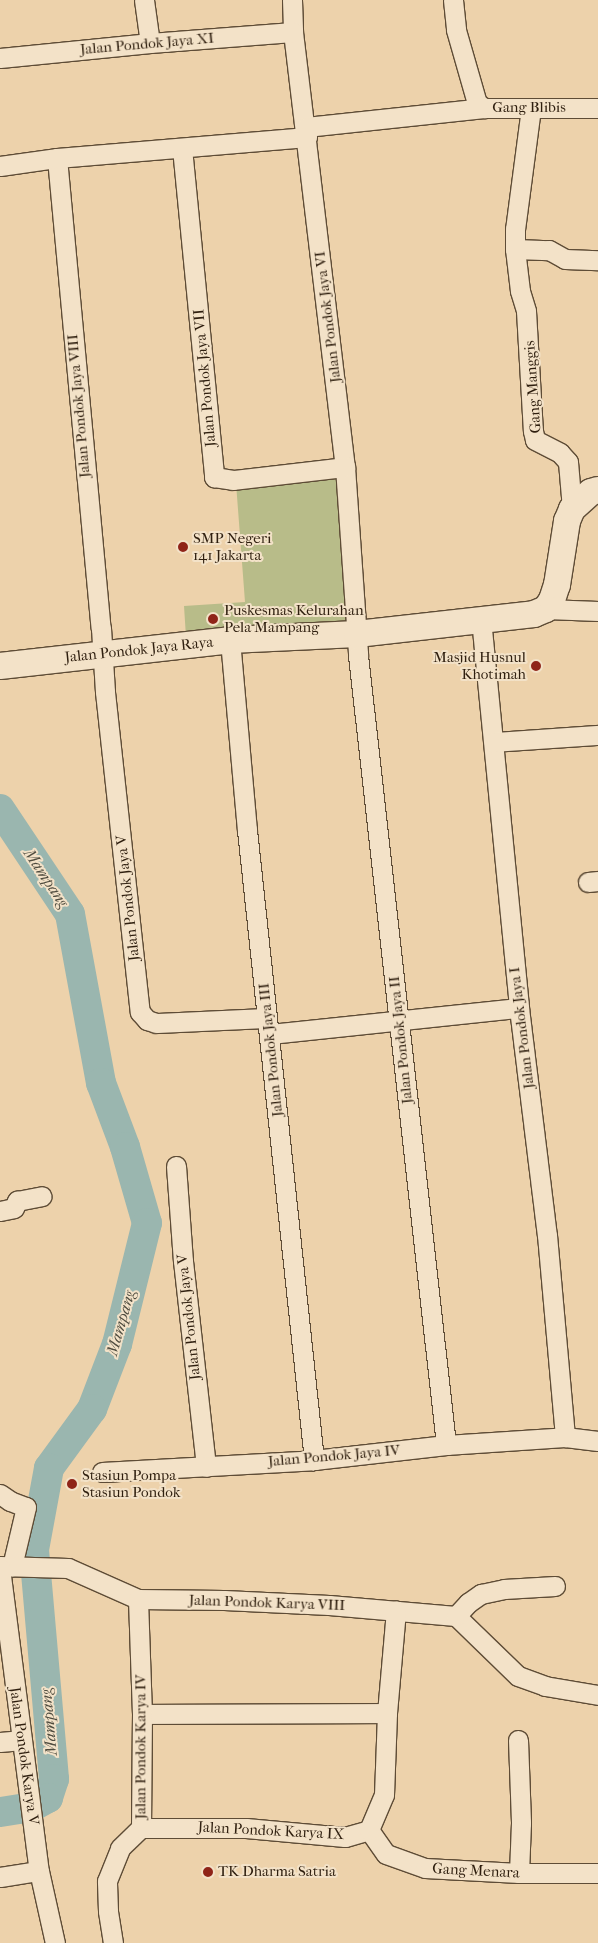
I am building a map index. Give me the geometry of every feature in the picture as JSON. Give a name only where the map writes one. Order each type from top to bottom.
[{"type":"street","points":[[144,0],[150,43]]},
{"type":"street","name":"Jalan Pondok Jaya VI","points":[[292,0],[294,32],[345,467],[356,634]]},
{"type":"street","name":"Gang Blibis","points":[[452,0],[456,30],[474,94],[477,102],[484,108],[598,108]]},
{"type":"street","name":"Jalan Pondok Jaya XI","points":[[0,58],[150,43],[294,32]]},
{"type":"street","points":[[0,166],[56,158],[182,148],[484,108]]},
{"type":"street","name":"Gang Manggis","points":[[532,108],[515,229],[515,249],[520,291],[526,311],[533,431],[535,440],[560,453],[568,462],[572,509]]},
{"type":"street","name":"Jalan Pondok Jaya VII","points":[[182,148],[214,476],[233,480],[345,467]]},
{"type":"street","name":"Jalan Pondok Jaya VIII","points":[[56,158],[102,654]]},
{"type":"street","points":[[515,249],[549,250],[565,259],[598,260]]},
{"type":"street","points":[[598,490],[592,492],[572,509],[567,521],[558,585],[546,609],[598,611]]},
{"type":"street","name":"Jalan Pondok Jaya Raya","points":[[0,666],[230,640],[356,634],[518,616],[546,609]]},
{"type":"street","name":"Jalan Pondok Jaya I","points":[[481,619],[519,1008],[547,1235],[565,1437]]},
{"type":"street","name":"Jalan Pondok Jaya II","points":[[356,634],[446,1445]]},
{"type":"street","name":"Jalan Pondok Jaya III","points":[[230,640],[247,830],[314,1460]]},
{"type":"street","name":"Jalan Pondok Jaya V","points":[[102,654],[140,1012],[147,1020],[156,1022],[269,1026]]},
{"type":"street","points":[[494,742],[598,735]]},
{"type":"street","points":[[269,1026],[398,1020],[519,1008]]},
{"type":"street","name":"Jalan Pondok Jaya V","points":[[176,1166],[183,1261],[206,1466]]},
{"type":"street","points":[[0,1211],[14,1208],[18,1201],[42,1196]]},
{"type":"street","name":"Jalan Pondok Jaya IV","points":[[102,1472],[314,1460],[446,1445],[565,1437],[598,1441]]},
{"type":"street","points":[[0,1494],[7,1500],[26,1507],[7,1567],[68,1568],[138,1599]]},
{"type":"street","name":"Jalan Pondok Karya V","points":[[7,1567],[22,1740],[40,1872],[55,1943]]},
{"type":"street","points":[[555,1586],[504,1589],[481,1594],[468,1603],[456,1616],[518,1676],[570,1692],[598,1695]]},
{"type":"street","name":"Jalan Pondok Karya VIII","points":[[138,1599],[224,1600],[396,1610],[456,1616]]},
{"type":"street","name":"Jalan Pondok Karya IV","points":[[113,1943],[108,1911],[107,1881],[120,1848],[141,1828],[142,1714],[138,1599]]},
{"type":"street","points":[[369,1830],[384,1795],[387,1713],[396,1610]]},
{"type":"street","points":[[142,1714],[387,1713]]},
{"type":"street","points":[[0,1742],[22,1740]]},
{"type":"street","points":[[518,1740],[521,1823],[520,1873]]},
{"type":"street","name":"Jalan Pondok Karya IX","points":[[141,1828],[246,1828],[345,1837],[369,1830]]},
{"type":"street","name":"Gang Menara","points":[[369,1830],[386,1854],[417,1866],[451,1871],[598,1873]]},
{"type":"street","points":[[0,1877],[40,1872]]},
{"type":"green space","points":[[337,471],[348,629],[186,637],[184,606],[245,602],[236,483]]},
{"type":"waterway","name":"Mampang","points":[[0,809],[70,914],[101,1083],[125,1147],[147,1223],[117,1344],[92,1409],[49,1468],[34,1550],[54,1779],[48,1798],[32,1807],[0,1812]]},
{"type":"place","name":"SMP Negeri 141 Jakarta","points":[[183,547]]},
{"type":"place","name":"Puskesmas Kelurahan Pela Mampang","points":[[213,619]]},
{"type":"place","name":"Masjid Husnul Khotimah","points":[[536,666]]},
{"type":"place","name":"Stasiun Pompa Stasiun Pondok","points":[[72,1484]]},
{"type":"place","name":"TK Dharma Satria","points":[[208,1872]]}]
